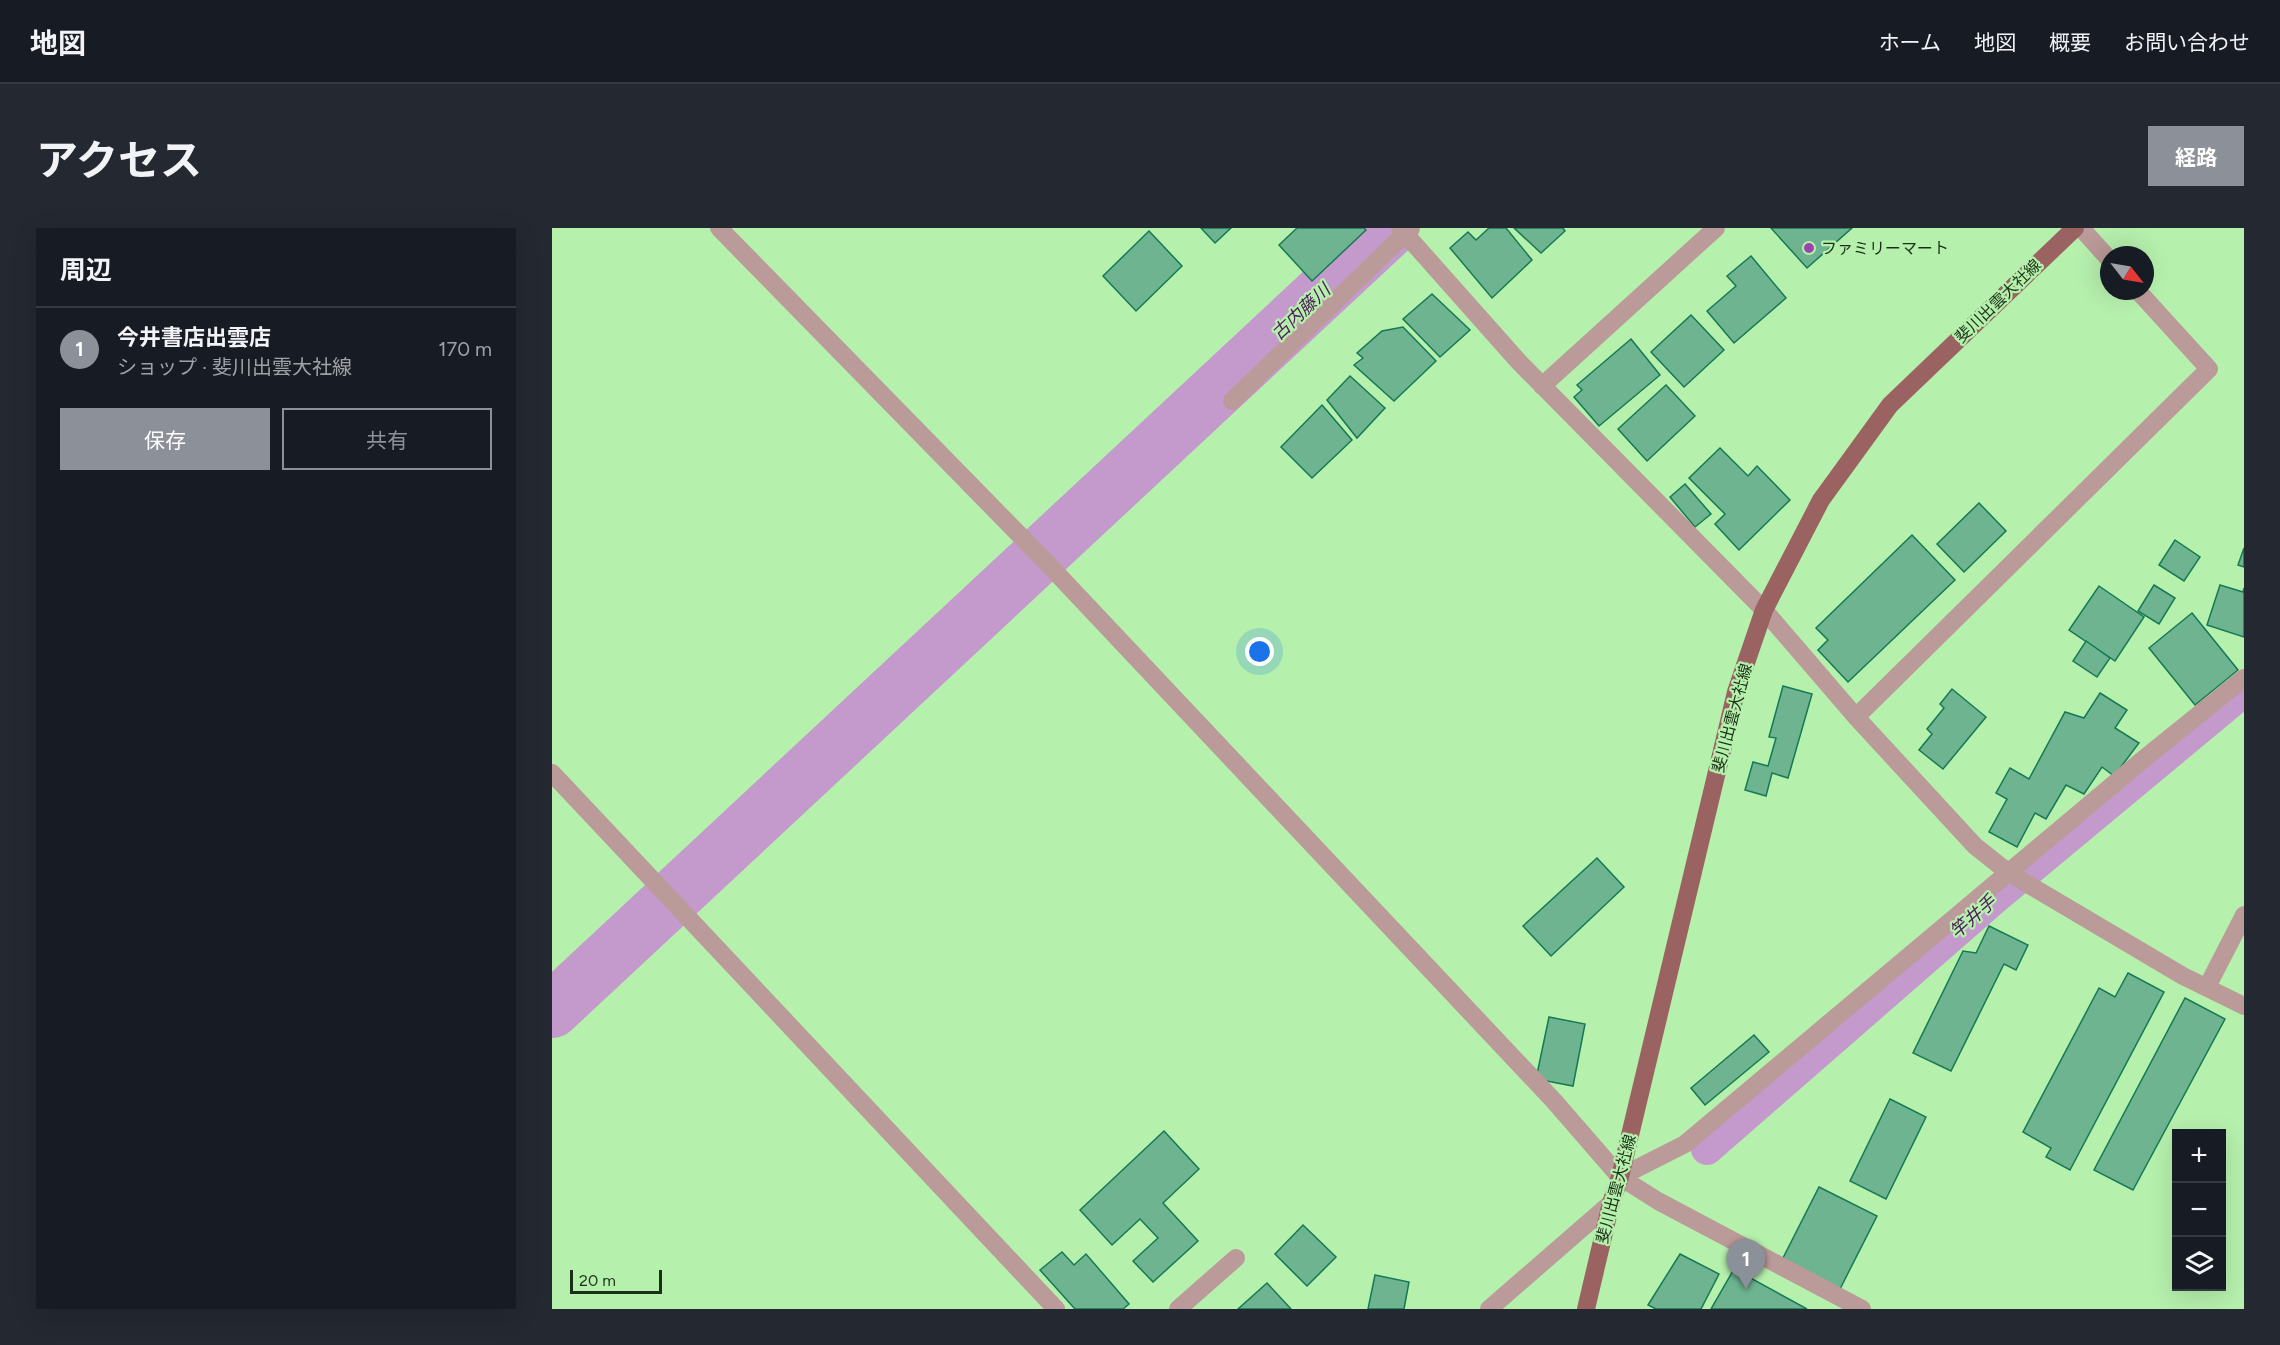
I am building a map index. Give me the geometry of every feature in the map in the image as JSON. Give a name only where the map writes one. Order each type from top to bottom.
[{"type":"main road","name":"斐川出雲大社線","points":[[1586,1309],[1611,1203],[1620,1177],[1736,692],[1764,610],[1821,500],[1890,405],[2074,228]]},
{"type":"street","points":[[719,228],[1047,563],[1554,1101],[1620,1177],[1658,1201],[1862,1309]]},
{"type":"street","points":[[1542,386],[1716,228]]},
{"type":"street","points":[[2081,228],[2100,249]]},
{"type":"street","points":[[1232,401],[1405,230],[1542,386],[1764,610],[1856,717],[1975,846],[2009,873],[2183,976],[2244,1006]]},
{"type":"street","points":[[1856,717],[2209,369],[2146,300]]},
{"type":"street","points":[[1620,1177],[1685,1144],[2244,678]]},
{"type":"street","points":[[552,773],[1056,1309]]},
{"type":"street","points":[[2207,987],[2244,915]]},
{"type":"street","points":[[1489,1309],[1611,1203]]},
{"type":"street","points":[[1178,1309],[1236,1258]]},
{"type":"building","points":[[1201,228],[1231,228],[1215,243]]},
{"type":"building","points":[[1297,228],[1364,228],[1366,230],[1312,281],[1279,245]]},
{"type":"building","points":[[1489,228],[1506,228],[1532,260],[1492,298],[1450,248],[1468,232],[1476,240]]},
{"type":"building","points":[[1514,228],[1563,228],[1565,231],[1541,253]]},
{"type":"building","name":"ファミリーマート","points":[[1771,228],[1852,228],[1807,268]]},
{"type":"building","points":[[1149,231],[1182,266],[1136,311],[1103,276]]},
{"type":"building","points":[[1751,256],[1786,298],[1734,343],[1707,311],[1736,286],[1727,276]]},
{"type":"building","points":[[1432,294],[1470,330],[1440,357],[1403,319]]},
{"type":"building","points":[[1691,315],[1724,350],[1684,387],[1651,352]]},
{"type":"building","points":[[1403,327],[1436,361],[1394,401],[1354,365],[1363,358],[1357,353],[1382,331]]},
{"type":"building","points":[[1631,339],[1660,375],[1599,426],[1574,397],[1582,390],[1577,385]]},
{"type":"building","points":[[1350,376],[1385,408],[1357,438],[1327,400]]},
{"type":"building","points":[[1666,385],[1695,416],[1647,461],[1618,429]]},
{"type":"building","points":[[1322,405],[1352,440],[1312,478],[1281,447]]},
{"type":"building","points":[[1720,448],[1748,476],[1757,466],[1790,500],[1739,550],[1715,524],[1725,514],[1689,478]]},
{"type":"building","points":[[1685,484],[1711,514],[1695,527],[1670,497]]},
{"type":"building","points":[[1979,503],[2006,531],[1964,572],[1937,544]]},
{"type":"building","points":[[1912,535],[1955,580],[1848,682],[1818,650],[1828,640],[1816,628]]},
{"type":"building","points":[[2175,540],[2200,557],[2184,581],[2159,565]]},
{"type":"building","points":[[2244,548],[2244,567],[2238,565]]},
{"type":"building","points":[[2154,585],[2175,598],[2159,624],[2138,611]]},
{"type":"building","points":[[2220,585],[2243,592],[2244,588],[2244,637],[2207,625]]},
{"type":"building","points":[[2099,586],[2144,617],[2115,661],[2069,630]]},
{"type":"building","points":[[2192,613],[2238,670],[2195,705],[2149,648]]},
{"type":"building","points":[[2086,641],[2110,658],[2097,677],[2073,661]]},
{"type":"building","points":[[1783,686],[1812,694],[1788,778],[1772,773],[1766,796],[1745,790],[1753,762],[1768,766],[1776,738],[1769,737]]},
{"type":"building","points":[[1952,689],[1986,717],[1943,769],[1919,750],[1932,734],[1927,729],[1944,708],[1940,704]]},
{"type":"building","points":[[2100,693],[2127,710],[2115,728],[2139,743],[2114,776],[2102,767],[2084,794],[2066,785],[2046,819],[2035,813],[2017,847],[1989,832],[2007,799],[1996,793],[2010,768],[2029,779],[2065,712],[2084,718]]},
{"type":"building","points":[[1597,858],[1624,887],[1551,956],[1523,926]]},
{"type":"building","points":[[1989,926],[2028,945],[2016,970],[2004,964],[1951,1071],[1913,1053],[1963,951],[1976,953]]},
{"type":"building","points":[[2128,973],[2164,992],[2070,1170],[2046,1157],[2051,1148],[2023,1132],[2099,988],[2115,997]]},
{"type":"building","points":[[2185,998],[2225,1019],[2133,1190],[2094,1170]]},
{"type":"building","points":[[1549,1017],[1585,1024],[1573,1086],[1536,1079]]},
{"type":"building","points":[[1754,1035],[1769,1052],[1705,1105],[1691,1088]]},
{"type":"building","points":[[1890,1099],[1926,1117],[1886,1199],[1850,1181]]},
{"type":"building","points":[[1164,1131],[1199,1169],[1163,1203],[1198,1241],[1153,1282],[1133,1261],[1158,1238],[1140,1219],[1112,1245],[1080,1210]]},
{"type":"building","points":[[1819,1187],[1877,1216],[1840,1289],[1782,1260]]},
{"type":"building","points":[[1303,1225],[1336,1257],[1307,1286],[1275,1254]]},
{"type":"building","points":[[1062,1252],[1074,1265],[1086,1254],[1129,1304],[1123,1309],[1075,1309],[1040,1270]]},
{"type":"building","points":[[1680,1254],[1719,1274],[1701,1309],[1656,1309],[1648,1305]]},
{"type":"building","points":[[1734,1269],[1807,1309],[1711,1309]]},
{"type":"building","points":[[1375,1275],[1409,1282],[1404,1309],[1368,1309]]},
{"type":"building","points":[[1267,1283],[1291,1309],[1238,1309]]},
{"type":"waterway","name":"古内藤川","points":[[552,1010],[1391,228]]},
{"type":"waterway","name":"竿井手","points":[[1707,1149],[1996,897],[2244,691]]},
{"type":"place","name":"ファミリーマート","points":[[1809,248]]},
{"type":"place","name":"今井書店出雲店","points":[[1746,1289]]}]
